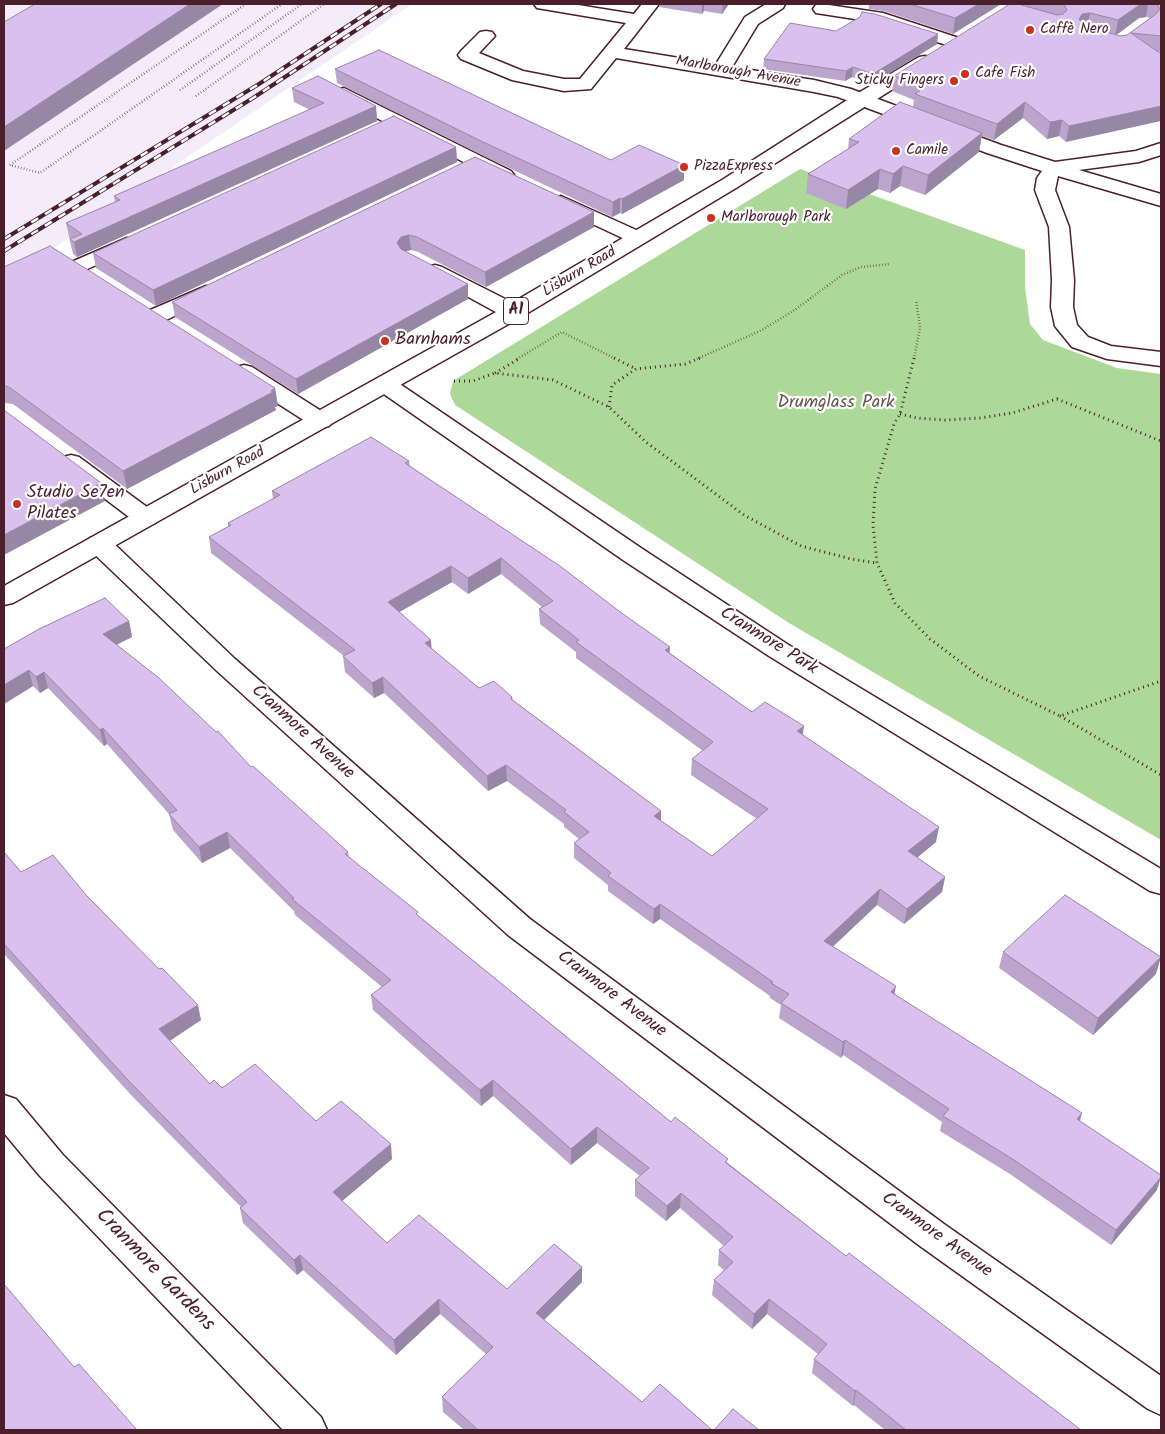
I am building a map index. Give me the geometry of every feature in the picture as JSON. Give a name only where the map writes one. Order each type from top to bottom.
[{"type":"street","points":[[543,4],[638,20]]},
{"type":"street","points":[[486,36],[467,55],[518,76],[564,85],[585,85],[651,4]]},
{"type":"street","points":[[721,70],[751,21],[777,4]]},
{"type":"street","name":"Lisburn Road","points":[[4,597],[513,312],[638,238],[963,38],[877,17],[822,9]]},
{"type":"street","name":"Marlborough Avenue","points":[[612,52],[814,86],[862,99]]},
{"type":"street","points":[[327,85],[386,125],[467,166],[521,183]]},
{"type":"street","points":[[862,99],[994,149],[1054,169],[1161,200]]},
{"type":"street","points":[[1161,149],[1139,156],[1068,165],[1054,169],[1047,178],[1045,190],[1059,227],[1063,280],[1062,307],[1066,326],[1080,342],[1107,352],[1161,359]]},
{"type":"street","points":[[548,196],[638,238]]},
{"type":"street","points":[[100,282],[68,262],[147,235]]},
{"type":"street","points":[[416,261],[513,312]]},
{"type":"street","points":[[156,317],[227,282]]},
{"type":"street","points":[[230,364],[321,421]]},
{"type":"street","name":"Cranmore Park","points":[[396,379],[632,554],[778,650],[1161,883]]},
{"type":"street","points":[[51,447],[146,518]]},
{"type":"street","name":"Cranmore Avenue","points":[[99,544],[226,666],[519,927],[932,1235],[1161,1397]]},
{"type":"street","name":"Cranmore Gardens","points":[[4,1109],[51,1165],[308,1430]]},
{"type":"path","points":[[246,4],[10,165],[40,173],[282,4]]},
{"type":"path","points":[[180,90],[302,4]]},
{"type":"path","points":[[196,96],[324,4]]},
{"type":"path","points":[[610,407],[612,385],[636,369],[685,364],[708,355],[762,330],[796,309],[842,275],[861,267],[890,264]]},
{"type":"path","points":[[916,300],[920,327],[911,374],[875,489],[873,525],[878,563],[896,603],[930,639],[979,676],[1060,716],[1161,775]]},
{"type":"path","points":[[396,379],[473,381],[495,373],[562,332],[636,369]]},
{"type":"path","points":[[495,373],[553,380],[610,407],[646,442],[744,515],[801,546],[851,559],[878,563]]},
{"type":"path","points":[[900,414],[917,418],[945,420],[980,418],[1012,413],[1056,399],[1161,441]]},
{"type":"path","points":[[1060,716],[1161,681]]},
{"type":"shaded area","points":[[4,4],[412,4],[29,265],[4,279]]},
{"type":"green space","name":"Drumglass Park","points":[[800,169],[1025,250],[1025,287],[1030,324],[1043,340],[1117,368],[1161,374],[1161,840],[789,623],[455,405],[450,394],[453,381]]},
{"type":"building","points":[[35,4],[190,4],[4,127],[4,22]]},
{"type":"building","points":[[910,4],[979,4],[955,18]]},
{"type":"building","points":[[1010,4],[1018,4],[1057,15],[1063,14],[1067,10],[1064,4],[1141,4],[1118,20],[1090,13],[1082,14],[1079,19],[1083,25],[1120,36],[1127,35],[1156,14],[1160,9],[1157,4],[1161,4],[1161,36],[1131,33],[1161,54],[1161,106],[1069,126],[1062,120],[1050,122],[1025,102],[997,124],[915,94],[925,87],[894,76]]},
{"type":"building","points":[[862,12],[875,14],[938,34],[873,74],[853,67],[846,71],[764,59],[790,23],[836,31],[860,17]]},
{"type":"building","points":[[379,50],[611,160],[639,145],[684,165],[613,202],[483,142],[335,69]]},
{"type":"building","points":[[318,76],[376,106],[74,242],[70,239],[82,234],[66,223],[120,200],[114,196],[324,103],[292,88]]},
{"type":"building","points":[[900,102],[982,133],[928,175],[903,166],[893,174],[880,169],[848,190],[808,174],[859,142],[849,139]]},
{"type":"building","points":[[394,116],[456,147],[153,290],[93,253]]},
{"type":"building","points":[[475,157],[594,212],[485,272],[417,237],[409,235],[401,237],[397,243],[401,249],[468,284],[296,379],[172,302]]},
{"type":"building","points":[[50,246],[275,388],[271,391],[273,392],[123,471],[9,387],[4,386],[4,267]]},
{"type":"building","points":[[4,410],[101,483],[4,535]]},
{"type":"building","points":[[371,437],[409,461],[405,463],[560,566],[670,647],[665,650],[752,712],[765,702],[804,726],[797,731],[939,827],[908,851],[945,877],[907,909],[880,889],[824,941],[896,986],[891,992],[1082,1113],[1077,1119],[1161,1175],[1161,1177],[1116,1230],[1014,1160],[943,1116],[949,1109],[845,1040],[843,1042],[781,1003],[789,994],[771,983],[773,982],[660,904],[654,909],[608,876],[611,873],[574,843],[589,832],[564,812],[566,810],[506,765],[487,776],[383,677],[372,683],[343,656],[355,650],[209,537],[231,525],[228,523],[280,495],[272,491]],"holes":[[[501,558],[553,601],[539,609],[579,640],[576,642],[713,742],[692,759],[768,809],[712,856],[654,816],[661,811],[511,699],[512,697],[494,681],[479,688],[425,643],[431,640],[388,602],[451,566],[468,578]]]},
{"type":"building","points":[[105,598],[129,621],[103,634],[159,678],[216,732],[218,731],[251,767],[253,766],[348,852],[345,854],[418,912],[416,914],[671,1122],[675,1117],[728,1159],[725,1162],[846,1256],[849,1253],[1081,1430],[906,1430],[814,1359],[827,1344],[769,1299],[754,1314],[714,1280],[733,1262],[719,1250],[733,1237],[681,1193],[667,1206],[635,1180],[649,1168],[597,1127],[571,1149],[493,1080],[480,1090],[371,995],[391,980],[292,899],[294,898],[227,832],[199,847],[169,814],[177,810],[103,728],[100,730],[44,672],[36,677],[29,670],[4,685],[4,649],[39,629]]},
{"type":"building","points":[[4,852],[21,872],[53,855],[87,896],[159,969],[162,968],[198,1005],[159,1029],[210,1084],[214,1080],[222,1088],[255,1064],[316,1121],[341,1101],[391,1144],[333,1192],[387,1243],[419,1215],[507,1289],[554,1244],[582,1267],[536,1313],[642,1402],[660,1384],[712,1430],[478,1430],[442,1397],[493,1347],[439,1299],[394,1340],[300,1255],[294,1260],[240,1208],[247,1202],[127,1079],[4,944]]},
{"type":"building","points":[[1065,895],[1161,957],[1098,1018],[1003,952]]},
{"type":"building","points":[[4,1284],[74,1367],[79,1364],[137,1430],[4,1430]]},
{"type":"building","points":[[733,1409],[759,1430],[714,1430]]},
{"type":"railway","points":[[4,239],[259,84],[381,4]]},
{"type":"railway","points":[[4,251],[253,98],[396,4]]},
{"type":"place","name":"Caffè Nero","points":[[1030,30]]},
{"type":"place","name":"Cafe Fish","points":[[965,74]]},
{"type":"place","name":"Sticky Fingers","points":[[954,81]]},
{"type":"place","name":"Camile","points":[[896,151]]},
{"type":"place","name":"PizzaExpress","points":[[684,167]]},
{"type":"place","name":"Marlborough Park","points":[[711,218]]},
{"type":"place","name":"Barnhams","points":[[385,341]]},
{"type":"place","name":"Studio Se7en Pilates","points":[[17,504]]}]
